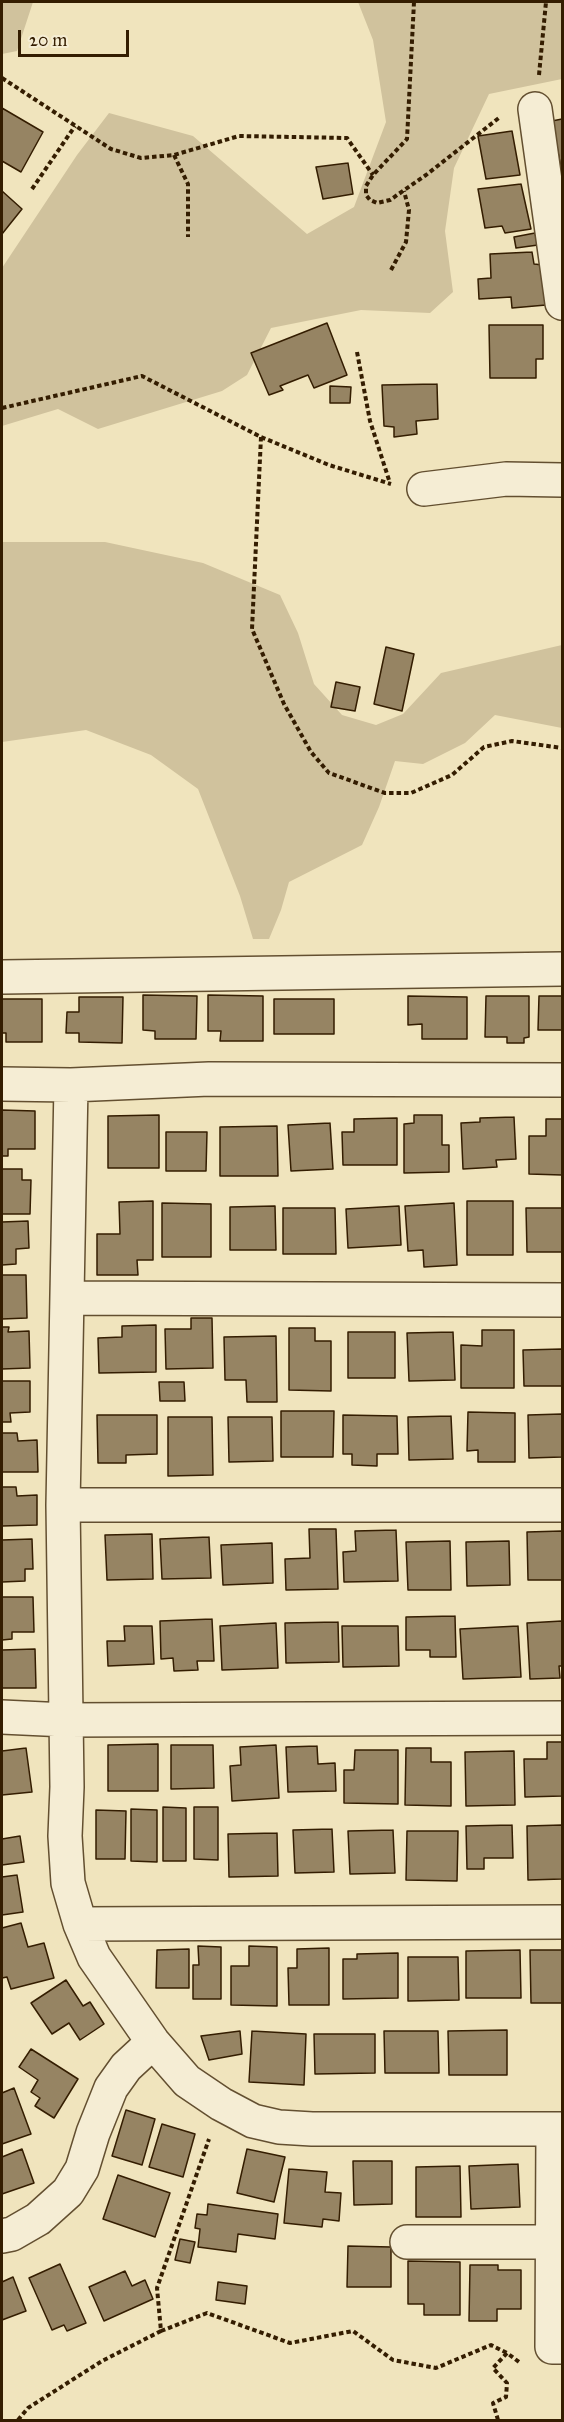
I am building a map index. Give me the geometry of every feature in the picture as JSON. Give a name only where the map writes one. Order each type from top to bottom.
[{"type":"street","points":[[536,109],[562,303]]},
{"type":"street","points":[[424,489],[506,479],[562,480]]},
{"type":"street","points":[[2,977],[562,969]]},
{"type":"street","points":[[2,1084],[71,1085],[209,1079],[562,1080]]},
{"type":"street","points":[[71,1085],[63,1505],[65,1836],[68,1883],[80,1924],[94,1957],[153,2042],[187,2081],[221,2104],[253,2121],[279,2127],[312,2129],[558,2129],[551,2242],[557,2347]]},
{"type":"street","points":[[67,1299],[562,1300]]},
{"type":"street","points":[[63,1505],[562,1505]]},
{"type":"street","points":[[2,1717],[66,1720],[562,1718]]},
{"type":"street","points":[[80,1924],[562,1922]]},
{"type":"street","points":[[2,2236],[12,2234],[38,2219],[68,2193],[82,2169],[111,2088],[126,2067],[153,2042]]},
{"type":"street","points":[[407,2242],[551,2242]]},
{"type":"path","points":[[414,2],[407,139],[373,175],[366,186],[366,195],[377,203],[390,200],[404,191],[518,105],[536,109],[546,2]]},
{"type":"path","points":[[2,78],[111,149],[141,158],[174,155],[238,136],[347,138],[373,175]]},
{"type":"path","points":[[32,189],[75,126]]},
{"type":"path","points":[[174,155],[188,184],[188,237]]},
{"type":"path","points":[[391,270],[406,242],[410,210],[404,191]]},
{"type":"path","points":[[357,352],[370,422],[390,484]]},
{"type":"path","points":[[2,408],[142,376],[261,437],[329,465],[390,484],[424,489]]},
{"type":"path","points":[[261,437],[252,629],[284,704],[311,752],[329,772],[385,793],[411,793],[452,775],[484,747],[512,741],[562,748]]},
{"type":"path","points":[[161,2331],[157,2288],[221,2104]]},
{"type":"path","points":[[18,2421],[28,2408],[102,2361],[161,2331],[207,2313],[290,2343],[353,2331],[393,2360],[435,2367],[491,2345],[507,2353],[536,2374],[557,2347]]},
{"type":"path","points":[[498,2421],[493,2403],[506,2397],[507,2383],[493,2368],[507,2353]]},
{"type":"shaded area","points":[[2,2],[33,2],[17,51],[2,54]]},
{"type":"shaded area","points":[[358,2],[562,2],[562,79],[489,94],[454,168],[445,231],[453,292],[430,313],[361,310],[271,328],[247,375],[222,391],[98,429],[58,409],[2,426],[2,268],[77,155],[109,113],[193,136],[307,234],[354,207],[386,122],[373,40]]},
{"type":"shaded area","points":[[2,542],[105,542],[203,563],[280,595],[298,633],[314,684],[342,715],[376,725],[403,714],[441,673],[562,645],[562,728],[495,715],[465,743],[423,764],[395,761],[379,807],[362,845],[289,882],[269,939],[253,939],[240,896],[198,789],[151,755],[86,730],[2,742]]},
{"type":"building","points":[[2,108],[43,132],[21,172],[2,161]]},
{"type":"building","points":[[562,119],[562,173],[552,121]]},
{"type":"building","points":[[512,131],[520,175],[486,179],[478,136]]},
{"type":"building","points":[[348,163],[353,194],[323,199],[316,167]]},
{"type":"building","points":[[521,184],[531,229],[505,233],[502,226],[485,228],[478,189]]},
{"type":"building","points":[[2,191],[22,209],[2,234]]},
{"type":"building","points":[[535,233],[538,245],[516,248],[514,237]]},
{"type":"building","points":[[532,252],[534,264],[543,265],[546,305],[512,308],[511,297],[479,299],[478,279],[491,278],[490,254]]},
{"type":"building","points":[[327,323],[347,375],[314,388],[308,375],[280,386],[283,390],[269,395],[251,353]]},
{"type":"building","points":[[489,325],[543,325],[543,359],[536,359],[536,378],[490,378]]},
{"type":"building","points":[[437,384],[438,419],[416,421],[417,434],[394,437],[394,427],[384,426],[382,385]]},
{"type":"building","points":[[330,386],[351,387],[350,403],[330,403]]},
{"type":"building","points":[[386,647],[414,654],[402,711],[374,704]]},
{"type":"building","points":[[336,682],[360,687],[355,711],[331,707]]},
{"type":"building","points":[[143,995],[197,996],[196,1039],[155,1039],[155,1031],[143,1030]]},
{"type":"building","points":[[208,995],[263,996],[263,1041],[220,1041],[221,1031],[208,1031]]},
{"type":"building","points":[[408,996],[467,997],[467,1039],[422,1039],[422,1024],[408,1025]]},
{"type":"building","points":[[486,996],[529,996],[529,1037],[524,1038],[524,1043],[507,1043],[507,1037],[485,1037]]},
{"type":"building","points":[[539,996],[562,996],[562,1030],[538,1030]]},
{"type":"building","points":[[79,997],[123,997],[122,1043],[79,1042],[79,1033],[66,1033],[67,1012],[79,1012]]},
{"type":"building","points":[[2,999],[42,999],[42,1042],[6,1042],[6,1033],[2,1033]]},
{"type":"building","points":[[274,999],[334,999],[334,1034],[274,1034]]},
{"type":"building","points":[[2,1110],[35,1111],[35,1149],[8,1149],[8,1156],[2,1156]]},
{"type":"building","points":[[159,1115],[159,1168],[108,1168],[108,1116]]},
{"type":"building","points":[[414,1115],[442,1115],[442,1145],[449,1145],[449,1172],[404,1173],[404,1124],[414,1123]]},
{"type":"building","points":[[514,1117],[516,1159],[496,1160],[497,1167],[463,1169],[461,1123],[480,1122],[480,1118]]},
{"type":"building","points":[[397,1118],[397,1165],[343,1165],[342,1132],[354,1132],[354,1119]]},
{"type":"building","points":[[546,1119],[562,1119],[562,1175],[529,1174],[529,1136],[546,1136]]},
{"type":"building","points":[[330,1123],[333,1169],[291,1171],[288,1125]]},
{"type":"building","points":[[277,1126],[278,1176],[220,1176],[220,1127]]},
{"type":"building","points":[[166,1132],[207,1132],[206,1171],[166,1171]]},
{"type":"building","points":[[2,1169],[22,1169],[22,1180],[31,1180],[30,1214],[2,1214]]},
{"type":"building","points":[[153,1201],[153,1260],[137,1260],[138,1275],[97,1275],[97,1234],[120,1234],[119,1202]]},
{"type":"building","points":[[467,1201],[513,1201],[513,1255],[467,1255]]},
{"type":"building","points":[[162,1203],[211,1204],[211,1257],[162,1257]]},
{"type":"building","points":[[454,1203],[457,1265],[424,1267],[423,1250],[408,1251],[405,1206]]},
{"type":"building","points":[[275,1206],[276,1250],[230,1250],[230,1207]]},
{"type":"building","points":[[399,1206],[401,1245],[348,1248],[346,1209]]},
{"type":"building","points":[[283,1208],[335,1208],[336,1254],[283,1254]]},
{"type":"building","points":[[526,1208],[562,1208],[562,1252],[527,1252]]},
{"type":"building","points":[[28,1221],[29,1248],[16,1249],[16,1264],[2,1265],[2,1222]]},
{"type":"building","points":[[2,1275],[26,1275],[27,1318],[2,1319]]},
{"type":"building","points":[[191,1318],[212,1318],[213,1368],[166,1369],[165,1329],[191,1329]]},
{"type":"building","points":[[156,1325],[156,1372],[99,1373],[98,1338],[122,1337],[122,1326]]},
{"type":"building","points":[[2,1327],[9,1327],[8,1332],[29,1331],[30,1368],[2,1369]]},
{"type":"building","points":[[289,1328],[315,1328],[315,1341],[331,1341],[331,1391],[289,1390]]},
{"type":"building","points":[[482,1330],[514,1330],[514,1388],[461,1388],[461,1345],[482,1346]]},
{"type":"building","points":[[348,1332],[395,1332],[395,1378],[348,1378]]},
{"type":"building","points":[[453,1332],[455,1380],[409,1381],[407,1333]]},
{"type":"building","points":[[276,1336],[277,1402],[247,1402],[246,1380],[225,1380],[224,1337]]},
{"type":"building","points":[[562,1349],[562,1386],[524,1386],[523,1350]]},
{"type":"building","points":[[2,1381],[30,1381],[30,1412],[10,1413],[11,1422],[2,1422]]},
{"type":"building","points":[[159,1382],[184,1382],[185,1401],[160,1401]]},
{"type":"building","points":[[281,1411],[334,1411],[333,1457],[281,1457]]},
{"type":"building","points":[[468,1412],[515,1413],[515,1462],[478,1462],[478,1450],[467,1451]]},
{"type":"building","points":[[562,1414],[562,1457],[529,1458],[528,1415]]},
{"type":"building","points":[[97,1415],[157,1415],[157,1454],[126,1455],[126,1463],[98,1463]]},
{"type":"building","points":[[343,1415],[397,1416],[398,1454],[377,1454],[377,1466],[352,1465],[352,1454],[343,1454]]},
{"type":"building","points":[[451,1416],[453,1459],[409,1460],[408,1417]]},
{"type":"building","points":[[168,1417],[212,1417],[213,1475],[168,1476]]},
{"type":"building","points":[[228,1417],[272,1417],[273,1461],[229,1462]]},
{"type":"building","points":[[2,1433],[17,1433],[18,1441],[37,1440],[38,1472],[2,1472]]},
{"type":"building","points":[[2,1487],[16,1487],[17,1496],[37,1495],[37,1525],[2,1526]]},
{"type":"building","points":[[309,1529],[336,1529],[338,1589],[286,1590],[285,1559],[310,1558]]},
{"type":"building","points":[[396,1530],[398,1581],[344,1582],[343,1552],[356,1551],[355,1531]]},
{"type":"building","points":[[562,1531],[562,1580],[528,1580],[527,1532]]},
{"type":"building","points":[[152,1534],[153,1579],[107,1580],[105,1535]]},
{"type":"building","points":[[209,1537],[211,1578],[162,1579],[160,1539]]},
{"type":"building","points":[[32,1539],[33,1569],[25,1569],[25,1581],[2,1582],[2,1540]]},
{"type":"building","points":[[450,1541],[451,1590],[408,1590],[406,1542]]},
{"type":"building","points":[[509,1541],[510,1585],[467,1586],[466,1542]]},
{"type":"building","points":[[272,1543],[273,1583],[223,1585],[221,1545]]},
{"type":"building","points":[[2,1597],[33,1597],[34,1632],[12,1632],[12,1639],[2,1640]]},
{"type":"building","points":[[455,1616],[456,1657],[430,1657],[430,1650],[406,1650],[406,1617]]},
{"type":"building","points":[[212,1619],[214,1661],[197,1661],[198,1670],[174,1671],[173,1658],[161,1659],[160,1621]]},
{"type":"building","points":[[562,1621],[560,1678],[530,1679],[527,1623]]},
{"type":"building","points":[[338,1622],[339,1662],[286,1663],[285,1623]]},
{"type":"building","points":[[276,1623],[278,1668],[222,1670],[220,1626]]},
{"type":"building","points":[[124,1626],[152,1626],[154,1664],[108,1666],[107,1641],[125,1641]]},
{"type":"building","points":[[342,1626],[398,1626],[399,1666],[343,1667]]},
{"type":"building","points":[[518,1626],[521,1677],[463,1679],[460,1629]]},
{"type":"building","points":[[35,1649],[36,1688],[2,1688],[2,1650]]},
{"type":"building","points":[[547,1742],[562,1742],[562,1796],[525,1797],[524,1759],[547,1759]]},
{"type":"building","points":[[158,1744],[158,1791],[108,1791],[108,1745]]},
{"type":"building","points":[[171,1745],[213,1745],[214,1788],[171,1789]]},
{"type":"building","points":[[276,1745],[279,1798],[232,1801],[230,1766],[241,1765],[240,1747]]},
{"type":"building","points":[[317,1746],[318,1764],[335,1763],[336,1791],[288,1792],[286,1747]]},
{"type":"building","points":[[26,1748],[32,1792],[2,1795],[2,1751]]},
{"type":"building","points":[[406,1748],[431,1748],[431,1762],[451,1762],[451,1806],[405,1805]]},
{"type":"building","points":[[355,1750],[398,1750],[398,1804],[344,1803],[344,1770],[354,1770]]},
{"type":"building","points":[[514,1751],[515,1805],[466,1806],[465,1752]]},
{"type":"building","points":[[163,1807],[186,1808],[186,1861],[163,1861]]},
{"type":"building","points":[[194,1807],[218,1807],[218,1860],[194,1859]]},
{"type":"building","points":[[131,1809],[157,1810],[157,1862],[131,1861]]},
{"type":"building","points":[[96,1810],[126,1811],[125,1859],[96,1859]]},
{"type":"building","points":[[512,1825],[513,1858],[484,1858],[484,1869],[467,1869],[466,1826]]},
{"type":"building","points":[[562,1825],[562,1879],[528,1880],[527,1826]]},
{"type":"building","points":[[332,1829],[334,1872],[295,1873],[293,1830]]},
{"type":"building","points":[[393,1830],[395,1873],[350,1874],[348,1831]]},
{"type":"building","points":[[407,1831],[458,1831],[457,1881],[406,1880]]},
{"type":"building","points":[[277,1833],[278,1876],[229,1877],[228,1834]]},
{"type":"building","points":[[20,1836],[24,1862],[2,1865],[2,1839]]},
{"type":"building","points":[[17,1875],[23,1912],[2,1915],[2,1877]]},
{"type":"building","points":[[21,1923],[28,1947],[44,1943],[54,1978],[11,1989],[7,1977],[2,1978],[2,1928]]},
{"type":"building","points":[[198,1946],[221,1947],[221,1999],[193,1999],[193,1965],[199,1965]]},
{"type":"building","points":[[249,1946],[277,1947],[277,2006],[231,2005],[231,1966],[249,1966]]},
{"type":"building","points":[[329,1948],[329,2005],[289,2005],[288,1968],[297,1968],[297,1949]]},
{"type":"building","points":[[189,1949],[189,1988],[156,1988],[157,1950]]},
{"type":"building","points":[[520,1950],[521,1998],[466,1998],[466,1951]]},
{"type":"building","points":[[530,1950],[562,1950],[562,2003],[531,2003]]},
{"type":"building","points":[[398,1953],[398,1998],[343,1999],[343,1959],[357,1959],[357,1954]]},
{"type":"building","points":[[408,1957],[458,1957],[459,2000],[408,2001]]},
{"type":"building","points":[[66,1980],[83,2006],[90,2002],[104,2024],[80,2040],[69,2023],[52,2034],[31,2003]]},
{"type":"building","points":[[507,2030],[507,2075],[449,2075],[448,2031]]},
{"type":"building","points":[[240,2031],[242,2054],[209,2060],[201,2036]]},
{"type":"building","points":[[252,2031],[306,2034],[304,2085],[249,2082]]},
{"type":"building","points":[[384,2031],[438,2031],[439,2073],[385,2073]]},
{"type":"building","points":[[314,2034],[375,2034],[375,2073],[315,2074]]},
{"type":"building","points":[[31,2049],[78,2079],[54,2118],[35,2106],[40,2098],[31,2092],[38,2080],[19,2067]]},
{"type":"building","points":[[14,2088],[31,2134],[2,2144],[2,2093]]},
{"type":"building","points":[[126,2110],[155,2119],[142,2165],[112,2156]]},
{"type":"building","points":[[162,2124],[195,2134],[183,2177],[149,2167]]},
{"type":"building","points":[[22,2149],[34,2183],[2,2194],[2,2157]]},
{"type":"building","points":[[247,2149],[285,2157],[274,2202],[237,2193]]},
{"type":"building","points":[[353,2161],[392,2161],[392,2204],[354,2205]]},
{"type":"building","points":[[518,2164],[520,2207],[471,2209],[469,2166]]},
{"type":"building","points":[[460,2166],[461,2217],[416,2217],[416,2167]]},
{"type":"building","points":[[289,2169],[327,2172],[325,2192],[341,2193],[339,2221],[323,2219],[322,2227],[284,2223]]},
{"type":"building","points":[[118,2175],[170,2193],[155,2237],[103,2219]]},
{"type":"building","points":[[208,2204],[278,2214],[275,2239],[238,2234],[236,2252],[198,2247],[200,2229],[195,2228],[197,2214],[207,2215]]},
{"type":"building","points":[[180,2239],[195,2242],[190,2263],[175,2260]]},
{"type":"building","points":[[348,2246],[391,2247],[391,2287],[347,2287]]},
{"type":"building","points":[[408,2261],[460,2262],[460,2315],[424,2315],[424,2304],[408,2304]]},
{"type":"building","points":[[60,2264],[86,2323],[67,2331],[64,2325],[52,2330],[29,2278]]},
{"type":"building","points":[[470,2265],[498,2265],[498,2270],[521,2270],[521,2309],[497,2309],[497,2321],[469,2321]]},
{"type":"building","points":[[125,2271],[132,2286],[145,2280],[153,2299],[104,2321],[89,2287]]},
{"type":"building","points":[[13,2277],[26,2311],[2,2320],[2,2282]]},
{"type":"building","points":[[218,2282],[247,2286],[245,2304],[216,2300]]}]
